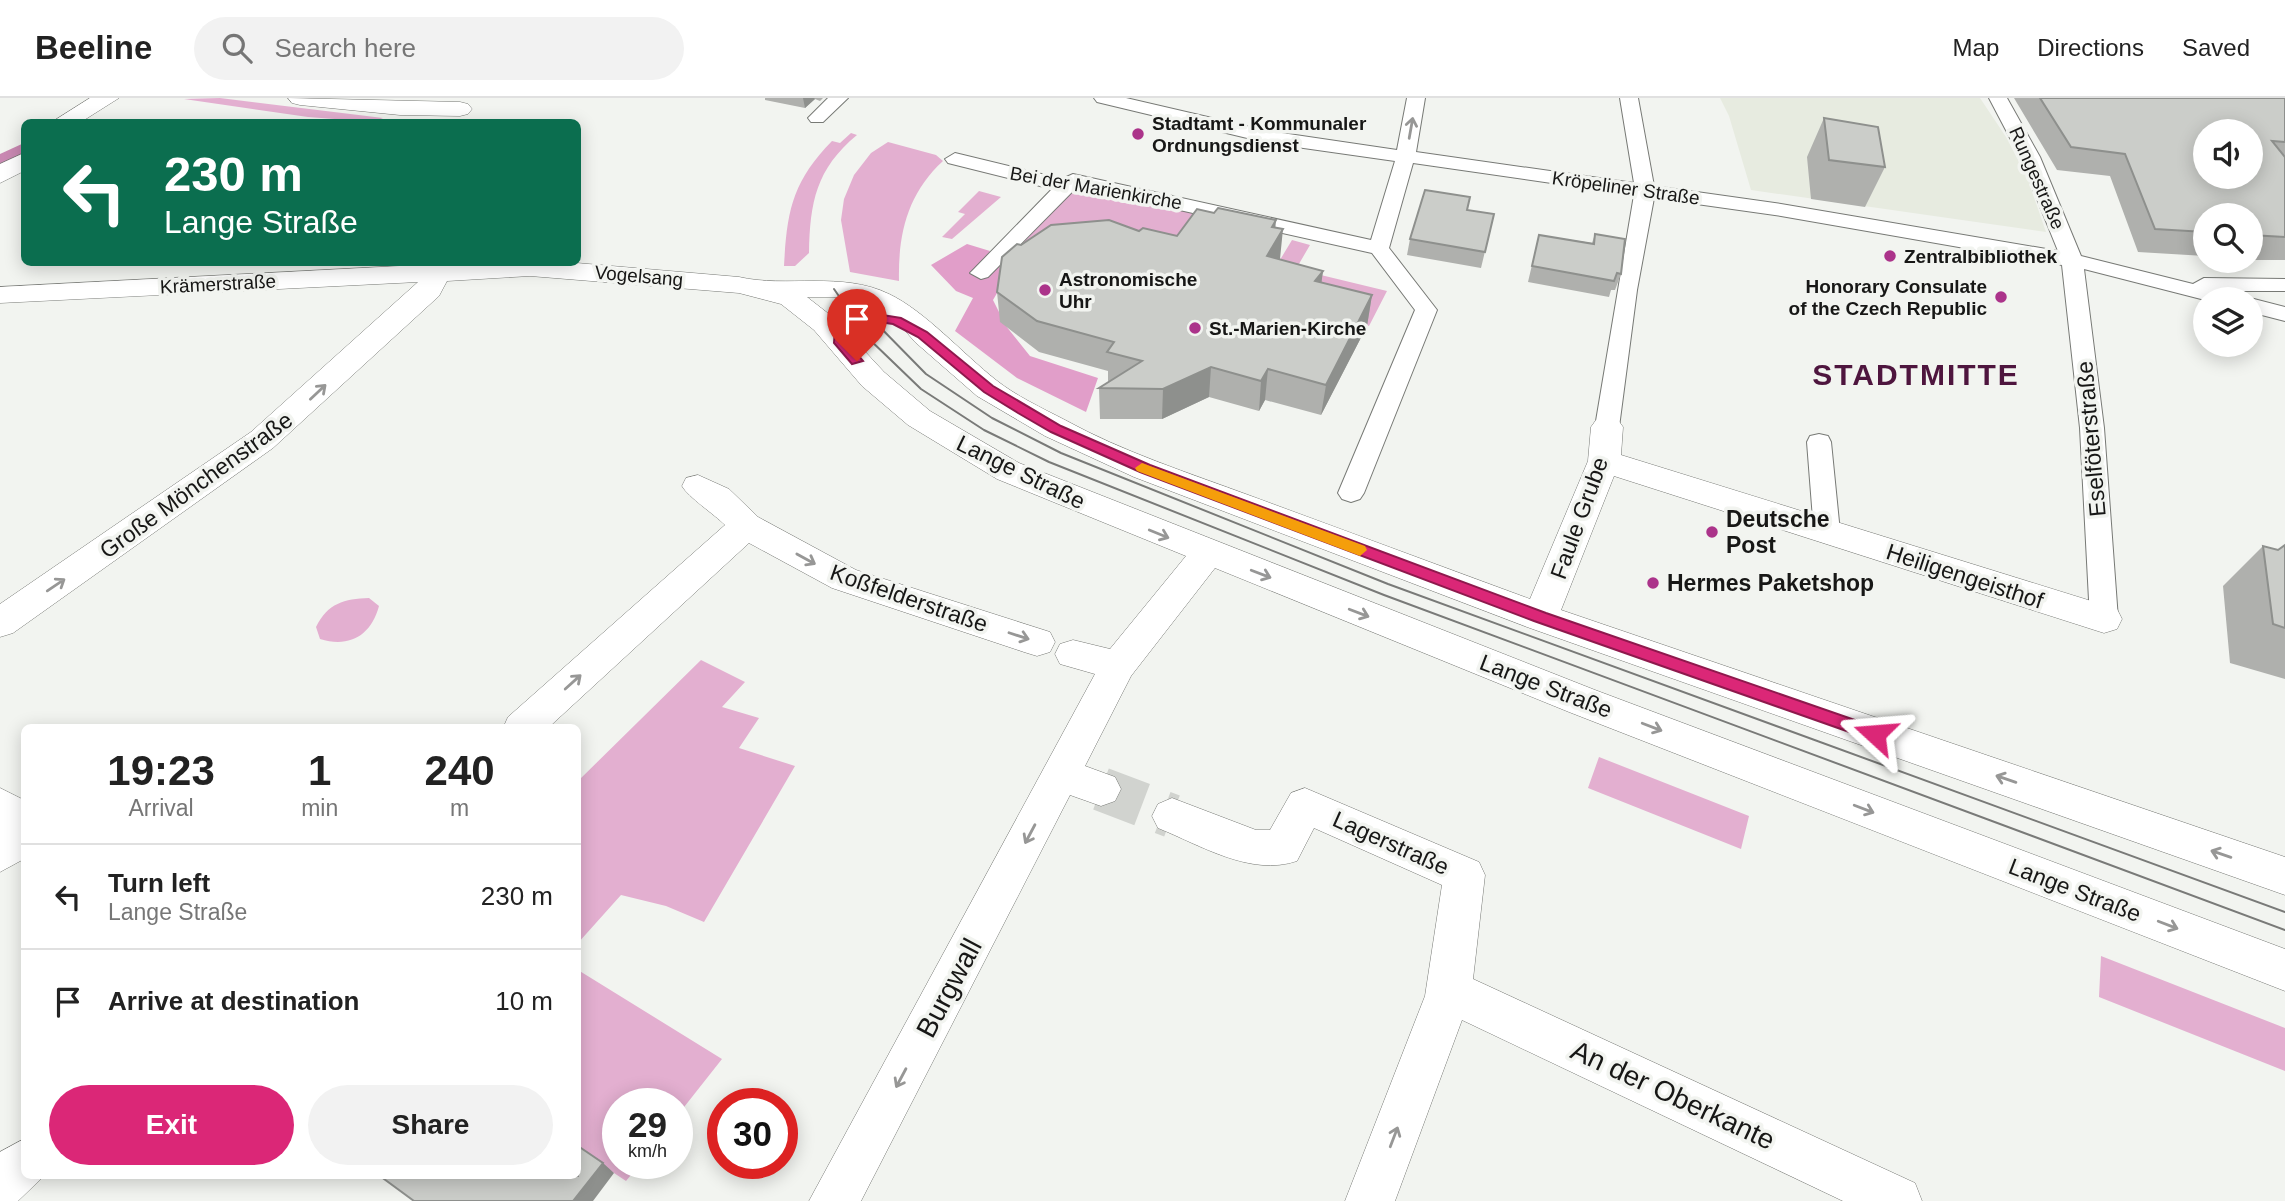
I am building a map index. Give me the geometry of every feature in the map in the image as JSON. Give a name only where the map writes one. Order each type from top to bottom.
[{"type":"street","points":[[69,119],[107,98]]},
{"type":"street","points":[[97,119],[134,98]]},
{"type":"street","points":[[300,98],[388,107],[459,110]]},
{"type":"street","points":[[817,118],[839,98]]},
{"type":"street","name":"Kröpeliner Straße","points":[[1103,98],[1268,137],[1645,190],[2072,260],[2193,290]]},
{"type":"street","points":[[1351,493],[1426,310],[1379,248],[1405,158],[1416,98]]},
{"type":"street","name":"Faule Grube","points":[[1540,617],[1604,461],[1607,427],[1645,190],[1629,98]]},
{"type":"street","name":"Rungestraße","points":[[1998,98],[2030,157],[2072,260]]},
{"type":"street","points":[[0,159],[21,147]]},
{"type":"street","name":"Bei der Marienkirche","points":[[955,159],[1066,186],[1073,180],[1379,248]]},
{"type":"street","points":[[0,176],[21,163]]},
{"type":"street","points":[[981,273],[1066,186]]},
{"type":"street","name":"Eselföterstraße","points":[[2072,260],[2091,415],[2104,619]]},
{"type":"street","name":"Krämerstraße","points":[[0,295],[376,269],[436,272]]},
{"type":"street","name":"Vogelsang","points":[[436,272],[573,270],[758,288]]},
{"type":"street","name":"Große Mönchenstraße","points":[[0,623],[262,440],[429,290],[436,272]]},
{"type":"street","name":"Kröpeliner Straße","points":[[2149,278],[2231,286],[2285,285]]},
{"type":"street","points":[[758,288],[822,288],[878,299],[912,321],[925,336],[988,389],[1056,429],[1097,448],[1225,500],[1540,617],[2285,876]]},
{"type":"street","name":"Lange Straße","points":[[758,288],[791,298],[824,324],[873,379],[919,418],[961,446],[1008,471],[1208,553],[2285,970]]},
{"type":"street","points":[[2263,308],[2285,314]]},
{"type":"street","points":[[841,343],[842,329],[870,317],[896,320],[925,336]]},
{"type":"street","points":[[1819,442],[1827,532]]},
{"type":"street","name":"Heiligengeisthof","points":[[1604,461],[2104,619]]},
{"type":"street","name":"Koßfelderstraße","points":[[698,486],[717,497],[746,526],[844,579],[1037,642]]},
{"type":"street","points":[[526,724],[746,526]]},
{"type":"street","name":"Burgwall","points":[[834,1201],[1081,781],[1118,666],[1208,553]]},
{"type":"street","points":[[1073,653],[1118,666]]},
{"type":"street","points":[[0,805],[21,820]]},
{"type":"street","name":"Lagerstraße","points":[[1172,816],[1256,848],[1282,848],[1305,805],[1465,875],[1448,996],[1370,1201]]},
{"type":"street","points":[[0,855],[21,838]]},
{"type":"street","name":"An der Oberkante","points":[[1448,996],[1473,1001],[1897,1201]]},
{"type":"street","points":[[0,1184],[21,1166]]},
{"type":"shaded area","points":[[220,98],[383,118],[308,117],[184,99]]},
{"type":"shaded area","points":[[1720,98],[1980,98],[2006,137],[2027,177],[2046,232],[1751,190],[1729,116]]},
{"type":"shaded area","points":[[851,133],[857,135],[832,161],[818,188],[811,218],[809,253],[795,266],[784,266],[790,213],[800,184],[832,141],[840,143]]},
{"type":"shaded area","points":[[888,142],[936,155],[943,161],[921,187],[907,216],[900,247],[899,281],[850,272],[841,220],[844,199],[854,175],[871,153]]},
{"type":"shaded area","points":[[1083,182],[1215,211],[1196,239],[975,279],[1066,186],[1077,189]]},
{"type":"shaded area","points":[[979,191],[1001,197],[952,239],[942,237],[965,214],[958,212]]},
{"type":"shaded area","points":[[1292,240],[1310,245],[1296,269],[1387,291],[1369,326],[1313,312],[1263,288]]},
{"type":"shaded area","points":[[967,244],[990,251],[987,256],[1014,264],[993,300],[1006,326],[1030,356],[1098,378],[1086,412],[1017,378],[955,331],[973,298],[956,291],[931,265]]},
{"type":"shaded area","points":[[369,598],[379,606],[364,632],[340,642],[320,639],[316,627],[326,612],[344,601]]},
{"type":"shaded area","points":[[701,660],[745,682],[722,707],[759,718],[739,748],[795,766],[704,922],[666,906],[621,895],[581,940],[581,778]]},
{"type":"shaded area","points":[[1599,757],[1749,816],[1741,849],[1588,788]]},
{"type":"shaded area","points":[[2101,956],[2285,1028],[2285,1071],[2099,997]]},
{"type":"shaded area","points":[[581,972],[722,1059],[693,1096],[693,1088],[602,1088],[602,1165],[581,1151]]},
{"type":"building","points":[[2040,98],[2285,98],[2285,142],[2272,141],[2285,157],[2285,237],[2263,236],[2263,203],[2193,203],[2193,231],[2155,229],[2125,154],[2071,147]]},
{"type":"building","points":[[1824,118],[1878,127],[1885,167],[1829,160]]},
{"type":"building","points":[[1425,190],[1470,197],[1467,210],[1494,214],[1485,252],[1410,239]]},
{"type":"building","name":"St.-Marien-Kirche","points":[[1218,208],[1276,220],[1272,227],[1283,229],[1267,256],[1323,271],[1315,281],[1372,295],[1326,385],[1268,369],[1261,381],[1211,367],[1163,389],[1099,388],[1142,361],[1107,352],[1114,342],[1037,321],[997,292],[1002,257],[1017,244],[1021,245],[1051,225],[1109,220],[1139,231],[1143,228],[1177,236],[1197,209],[1214,213]]},
{"type":"building","points":[[1595,234],[1625,239],[1621,274],[1617,273],[1614,281],[1532,266],[1539,235],[1594,244]]},
{"type":"building","points":[[2285,545],[2285,628],[2273,624],[2263,546],[2278,550]]},
{"type":"building","points":[[581,1148],[602,1164],[573,1201],[414,1201],[384,1179],[581,1179]]},
{"type":"waterway","points":[[0,165],[21,153]]},
{"type":"tunnel","points":[[1101,789],[1172,816]]},
{"type":"tram line","points":[[834,289],[867,337],[921,389],[984,430],[1049,462],[1384,595],[2285,930]]},
{"type":"tram line","points":[[856,293],[870,317],[926,374],[992,418],[1061,453],[1388,584],[2285,912]]},
{"type":"slow traffic","points":[[1142,468],[1360,550]]},
{"type":"place","name":"Stadtamt - Kommunaler Ordnungsdienst","points":[[1138,134]]},
{"type":"place","name":"Zentralbibliothek","points":[[1890,256]]},
{"type":"place","name":"Astronomische Uhr","points":[[1045,290]]},
{"type":"place","name":"Honorary Consulate of the Czech Republic","points":[[2001,297]]},
{"type":"place","name":"St.-Marien-Kirche","points":[[1195,328]]},
{"type":"place","name":"Deutsche Post","points":[[1712,532]]},
{"type":"place","name":"Hermes Paketshop","points":[[1653,583]]},
{"type":"district","name":"STADTMITTE","points":[[1916,374]]},
{"type":"route","points":[[857,361],[841,343],[839,333],[842,329],[854,321],[870,317],[896,320],[922,335],[988,389],[1023,410],[1056,429],[1145,469],[1540,617],[1875,734]]}]
